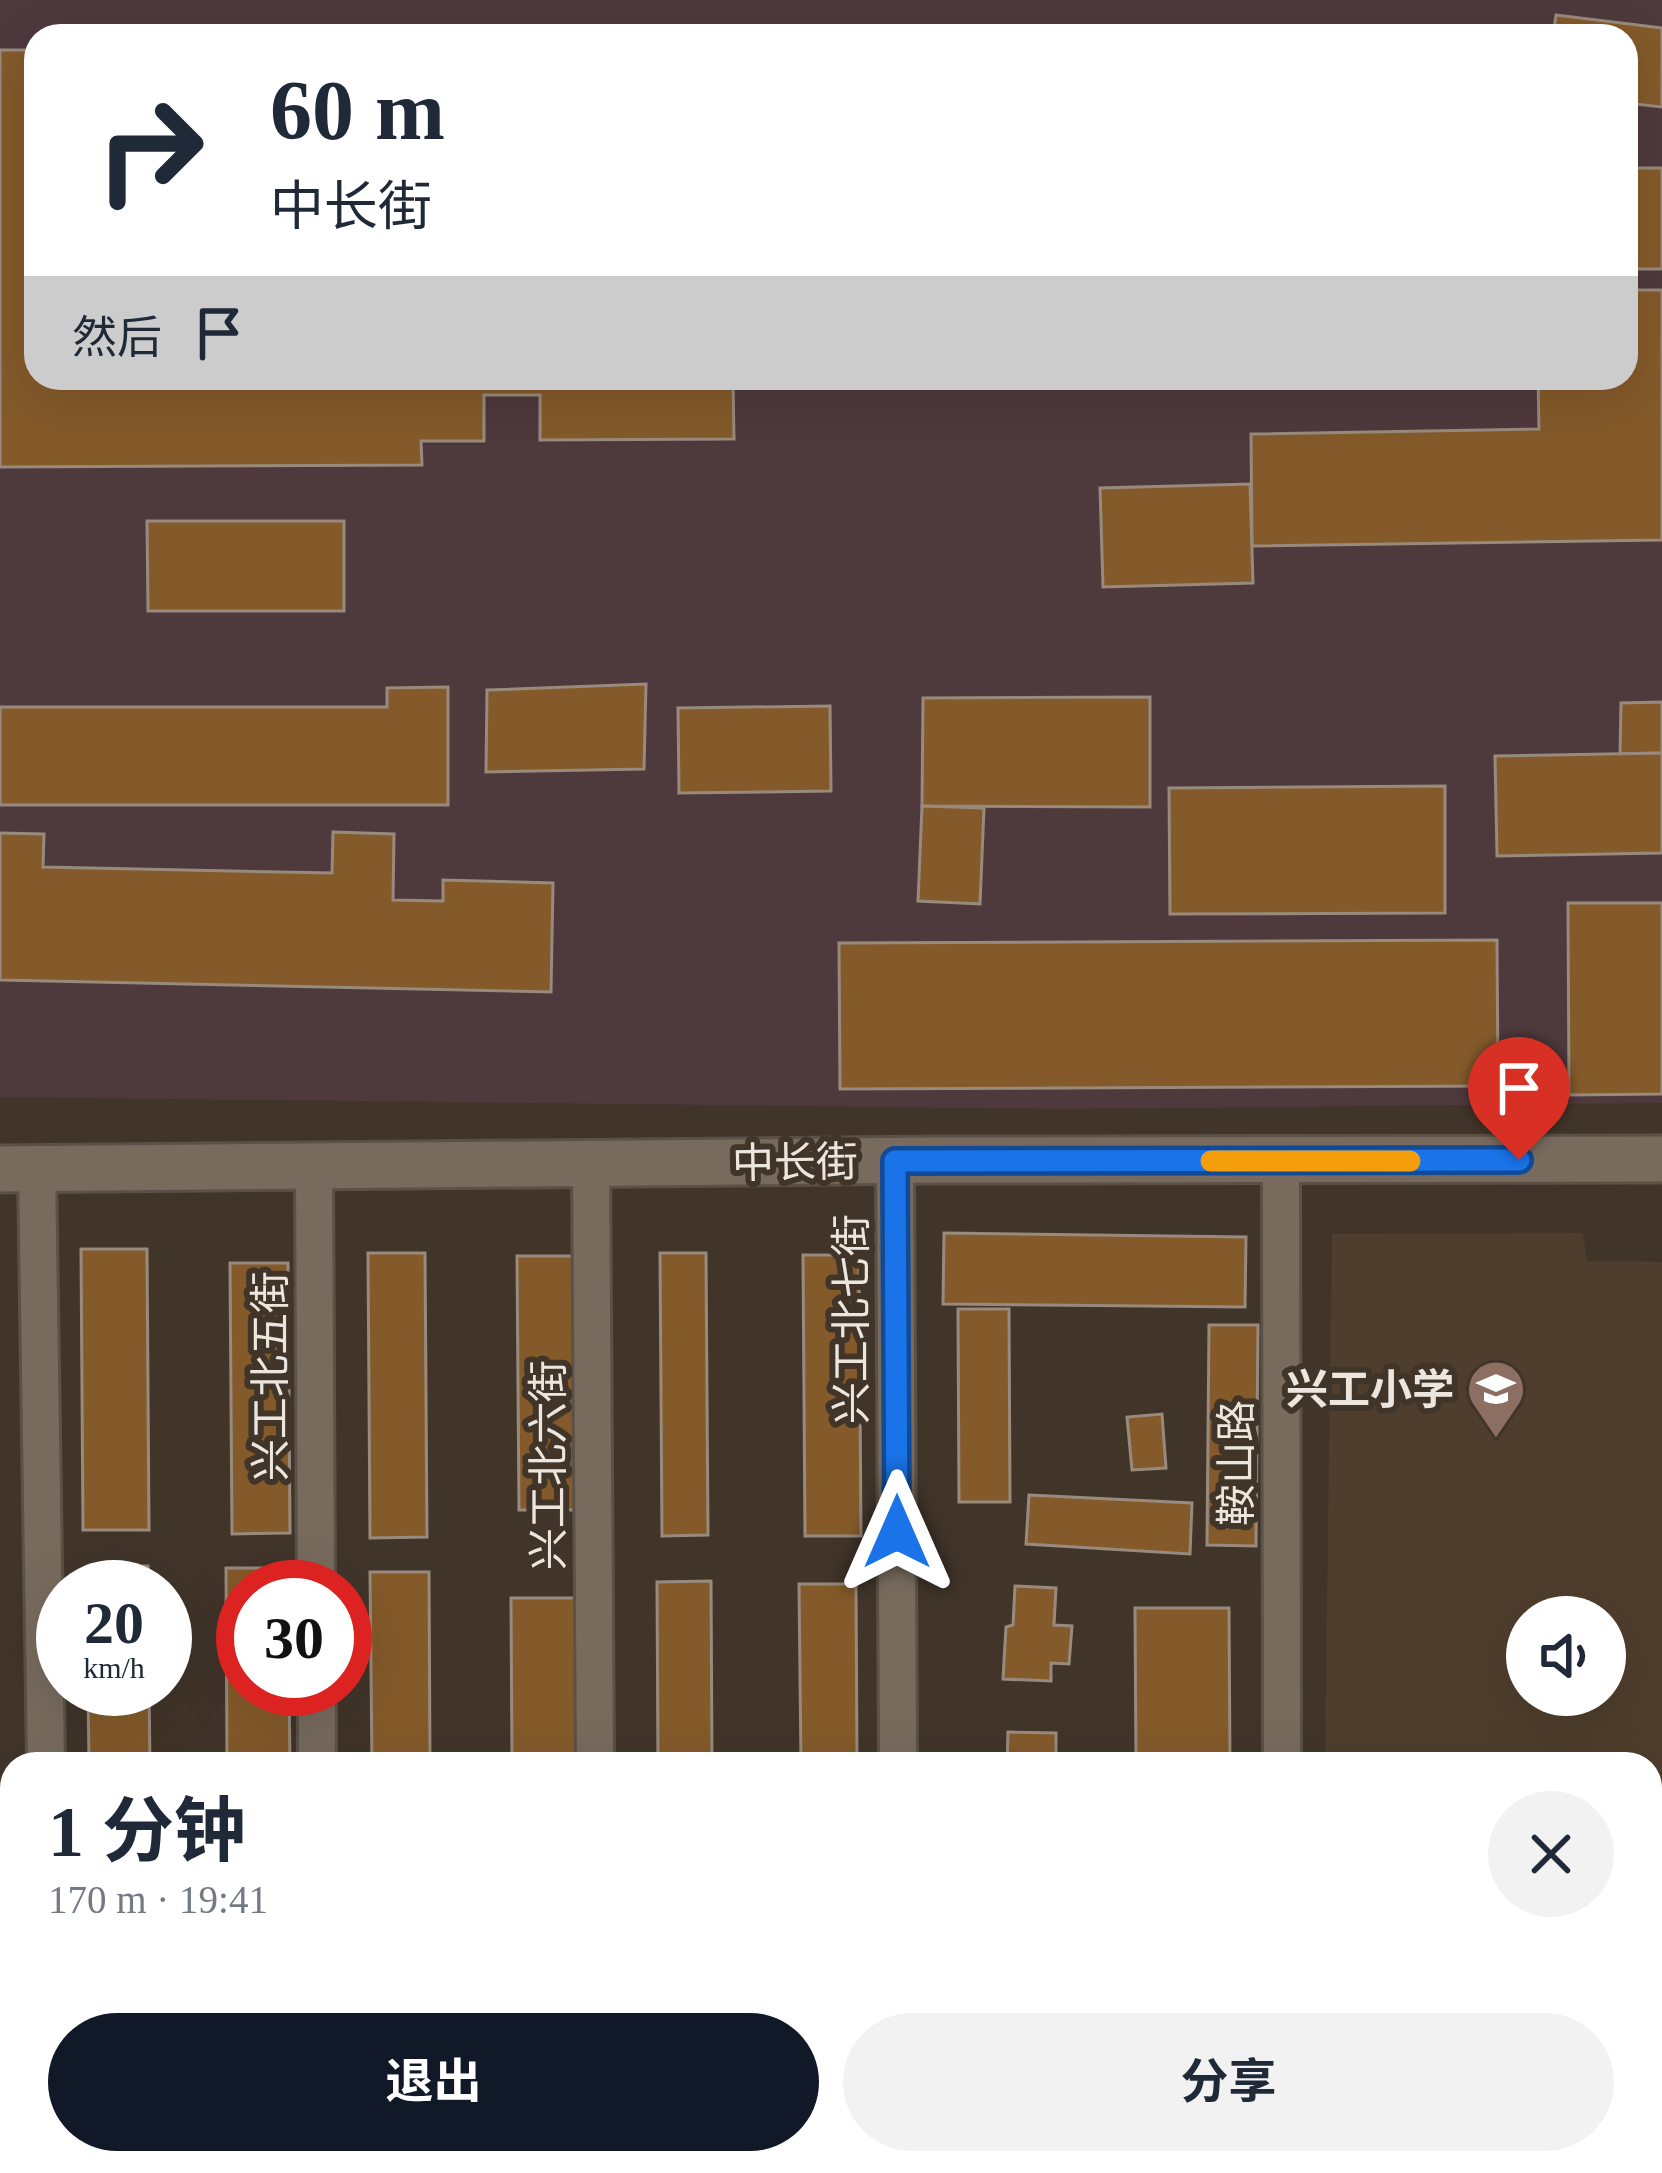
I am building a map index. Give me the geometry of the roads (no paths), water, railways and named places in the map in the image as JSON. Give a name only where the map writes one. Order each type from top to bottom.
[{"type":"street","name":"中长街","points":[[18,1170],[1662,1159]]},
{"type":"street","name":"兴工北七街","points":[[895,1161],[898,1752]]},
{"type":"street","name":"鞍山路","points":[[1280,1162],[1282,1752]]},
{"type":"street","name":"兴工北六街","points":[[590,1165],[595,1752]]},
{"type":"street","name":"兴工北五街","points":[[314,1166],[316,1560]]},
{"type":"street","points":[[18,1170],[45,1752]]},
{"type":"street","points":[[317,1716],[317,1752]]},
{"type":"place","name":"兴工小学","points":[[1496,1440]]}]
